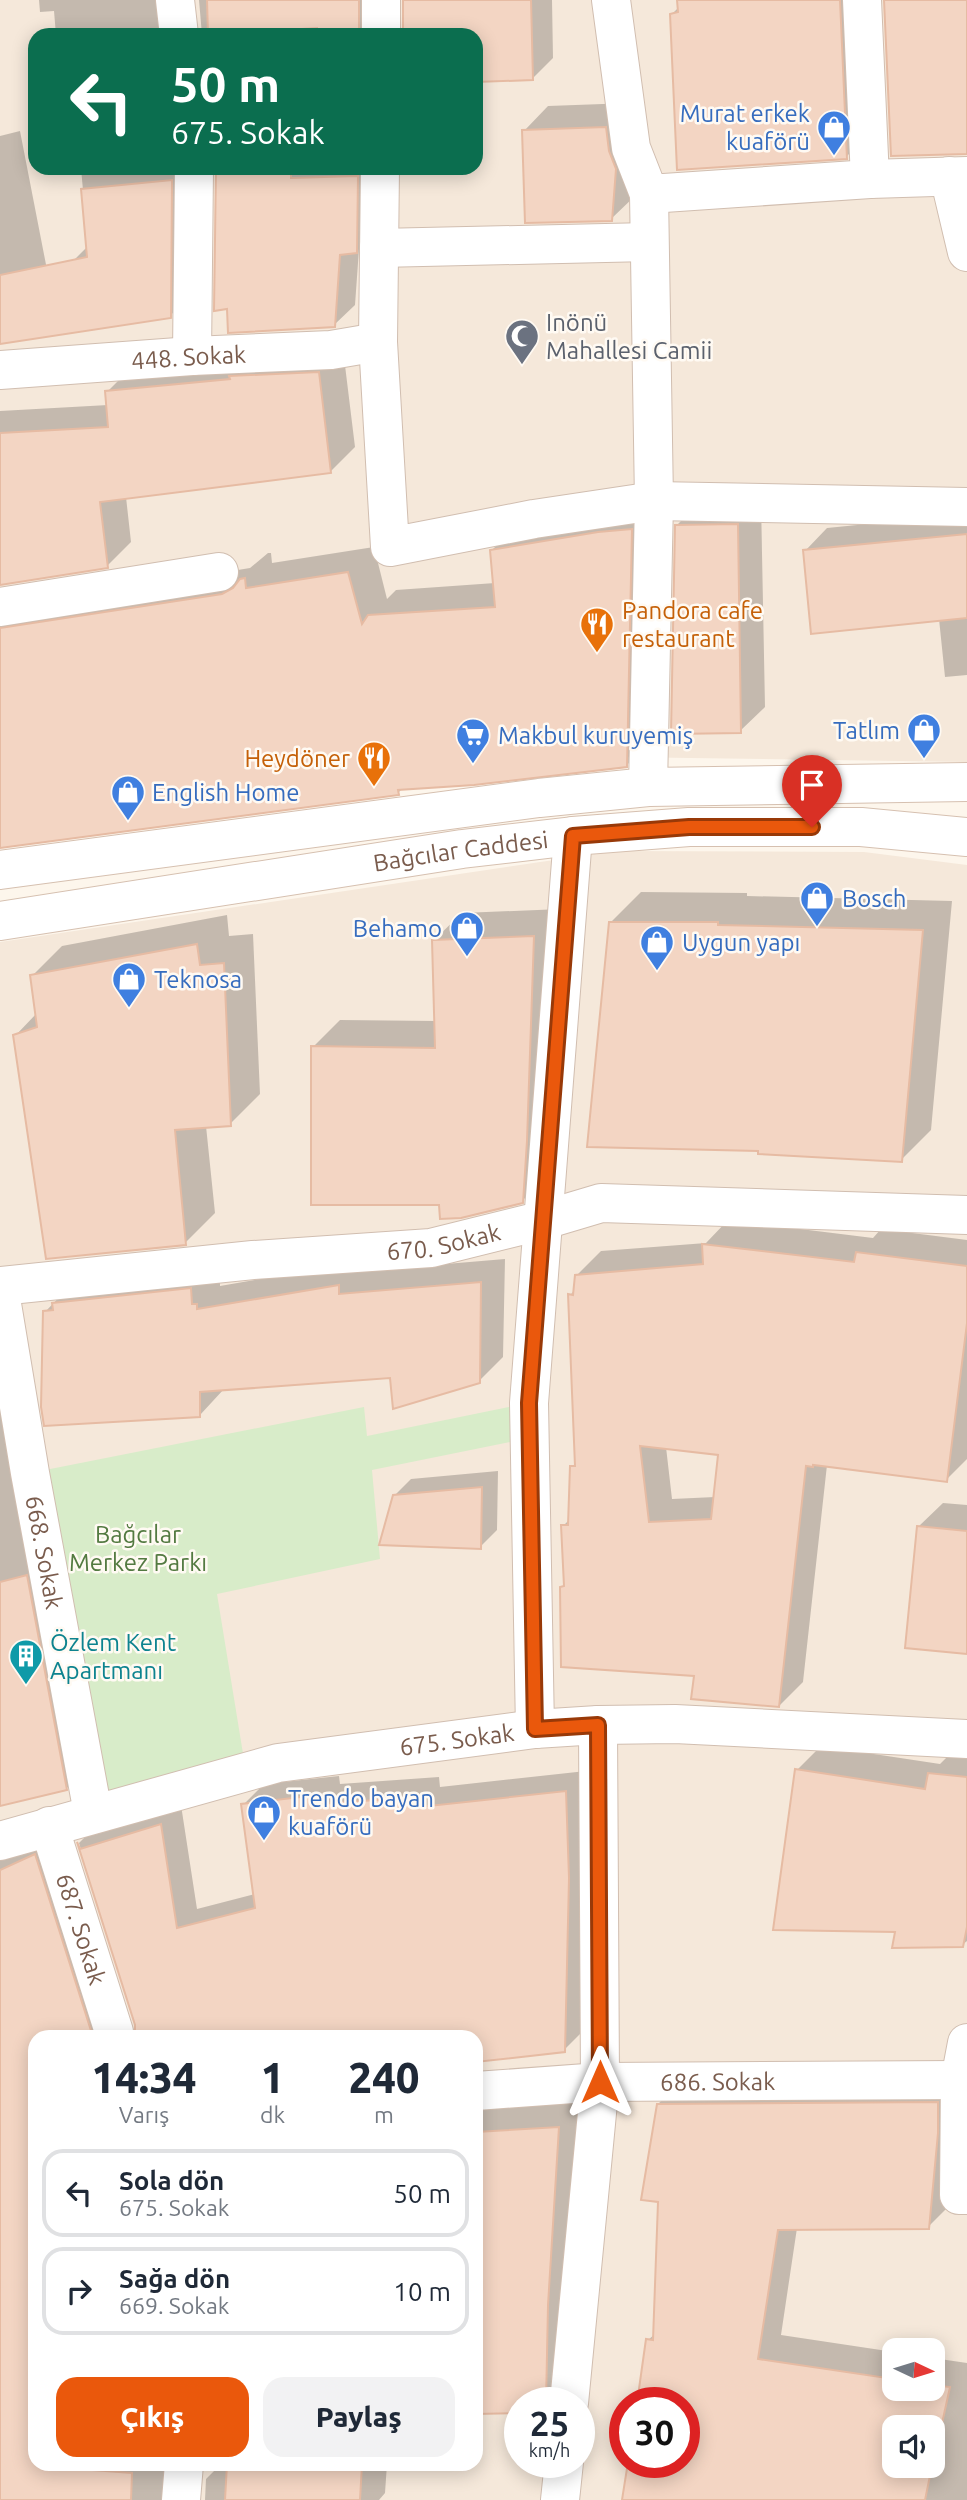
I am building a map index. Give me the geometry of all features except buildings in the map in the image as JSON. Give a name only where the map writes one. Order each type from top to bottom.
[{"type":"street","points":[[175,0],[178,28]]},
{"type":"street","points":[[380,28],[381,0]]},
{"type":"street","points":[[611,0],[631,148],[649,194],[654,501],[648,787]]},
{"type":"street","points":[[862,0],[870,179]]},
{"type":"street","points":[[192,356],[194,175]]},
{"type":"street","points":[[380,175],[378,342],[390,547],[534,519],[654,501],[967,507]]},
{"type":"street","points":[[649,194],[870,179],[958,176],[967,252]]},
{"type":"street","points":[[379,248],[649,242]]},
{"type":"street","name":"448. Sokak","points":[[0,370],[331,349],[378,342]]},
{"type":"street","points":[[0,607],[219,572]]},
{"type":"street","name":"Bağcılar Caddesi","points":[[0,870],[525,800],[648,787],[967,782]]},
{"type":"street","name":"Bağcılar Caddesi","points":[[0,921],[463,849],[573,836],[689,827],[861,827],[967,837]]},
{"type":"street","points":[[535,1729],[529,1403],[573,836]]},
{"type":"street","name":"670. Sokak","points":[[0,1286],[253,1260],[431,1248],[601,1203],[967,1215]]},
{"type":"street","name":"668. Sokak","points":[[0,1292],[30,1473],[93,1813]]},
{"type":"street","name":"675. Sokak","points":[[0,1841],[278,1763],[535,1729],[675,1724],[967,1739]]},
{"type":"street","points":[[571,2387],[600,2082],[598,1725]]},
{"type":"street","name":"687. Sokak","points":[[49,1826],[113,2030]]},
{"type":"street","points":[[967,2043],[960,2080],[959,2195],[967,2195]]},
{"type":"street","name":"686. Sokak","points":[[483,2090],[600,2082],[960,2080]]},
{"type":"street","points":[[181,2500],[183,2471]]},
{"type":"street","points":[[560,2500],[562,2478]]},
{"type":"shaded area","points":[[0,0],[967,0],[967,762],[617,757],[0,842]]},
{"type":"shaded area","points":[[615,851],[864,852],[967,865],[967,2500],[0,2500],[0,942]]},
{"type":"green space","name":"Bağcılar Merkez Parkı","points":[[529,1403],[530,1438],[372,1470],[380,1559],[217,1594],[246,1772],[93,1813],[30,1473],[364,1407],[367,1436]]},
{"type":"place","name":"Murat erkek kuaförü","points":[[834,157]]},
{"type":"place","name":"Inönü Mahallesi Camii","points":[[522,366]]},
{"type":"place","name":"Pandora cafe restaurant","points":[[597,654]]},
{"type":"place","name":"Tatlım","points":[[924,760]]},
{"type":"place","name":"Makbul kuruyemiş","points":[[473,765]]},
{"type":"place","name":"Heydöner","points":[[374,788]]},
{"type":"place","name":"English Home","points":[[128,822]]},
{"type":"place","name":"Bosch","points":[[817,928]]},
{"type":"place","name":"Behamo","points":[[467,958]]},
{"type":"place","name":"Uygun yapı","points":[[657,972]]},
{"type":"place","name":"Teknosa","points":[[129,1009]]},
{"type":"place","name":"Özlem Kent Apartmanı","points":[[26,1686]]},
{"type":"place","name":"Trendo bayan kuaförü","points":[[264,1842]]},
{"type":"route","points":[[600,2082],[598,1725],[535,1729],[529,1403],[573,836],[689,827],[812,827]]}]
